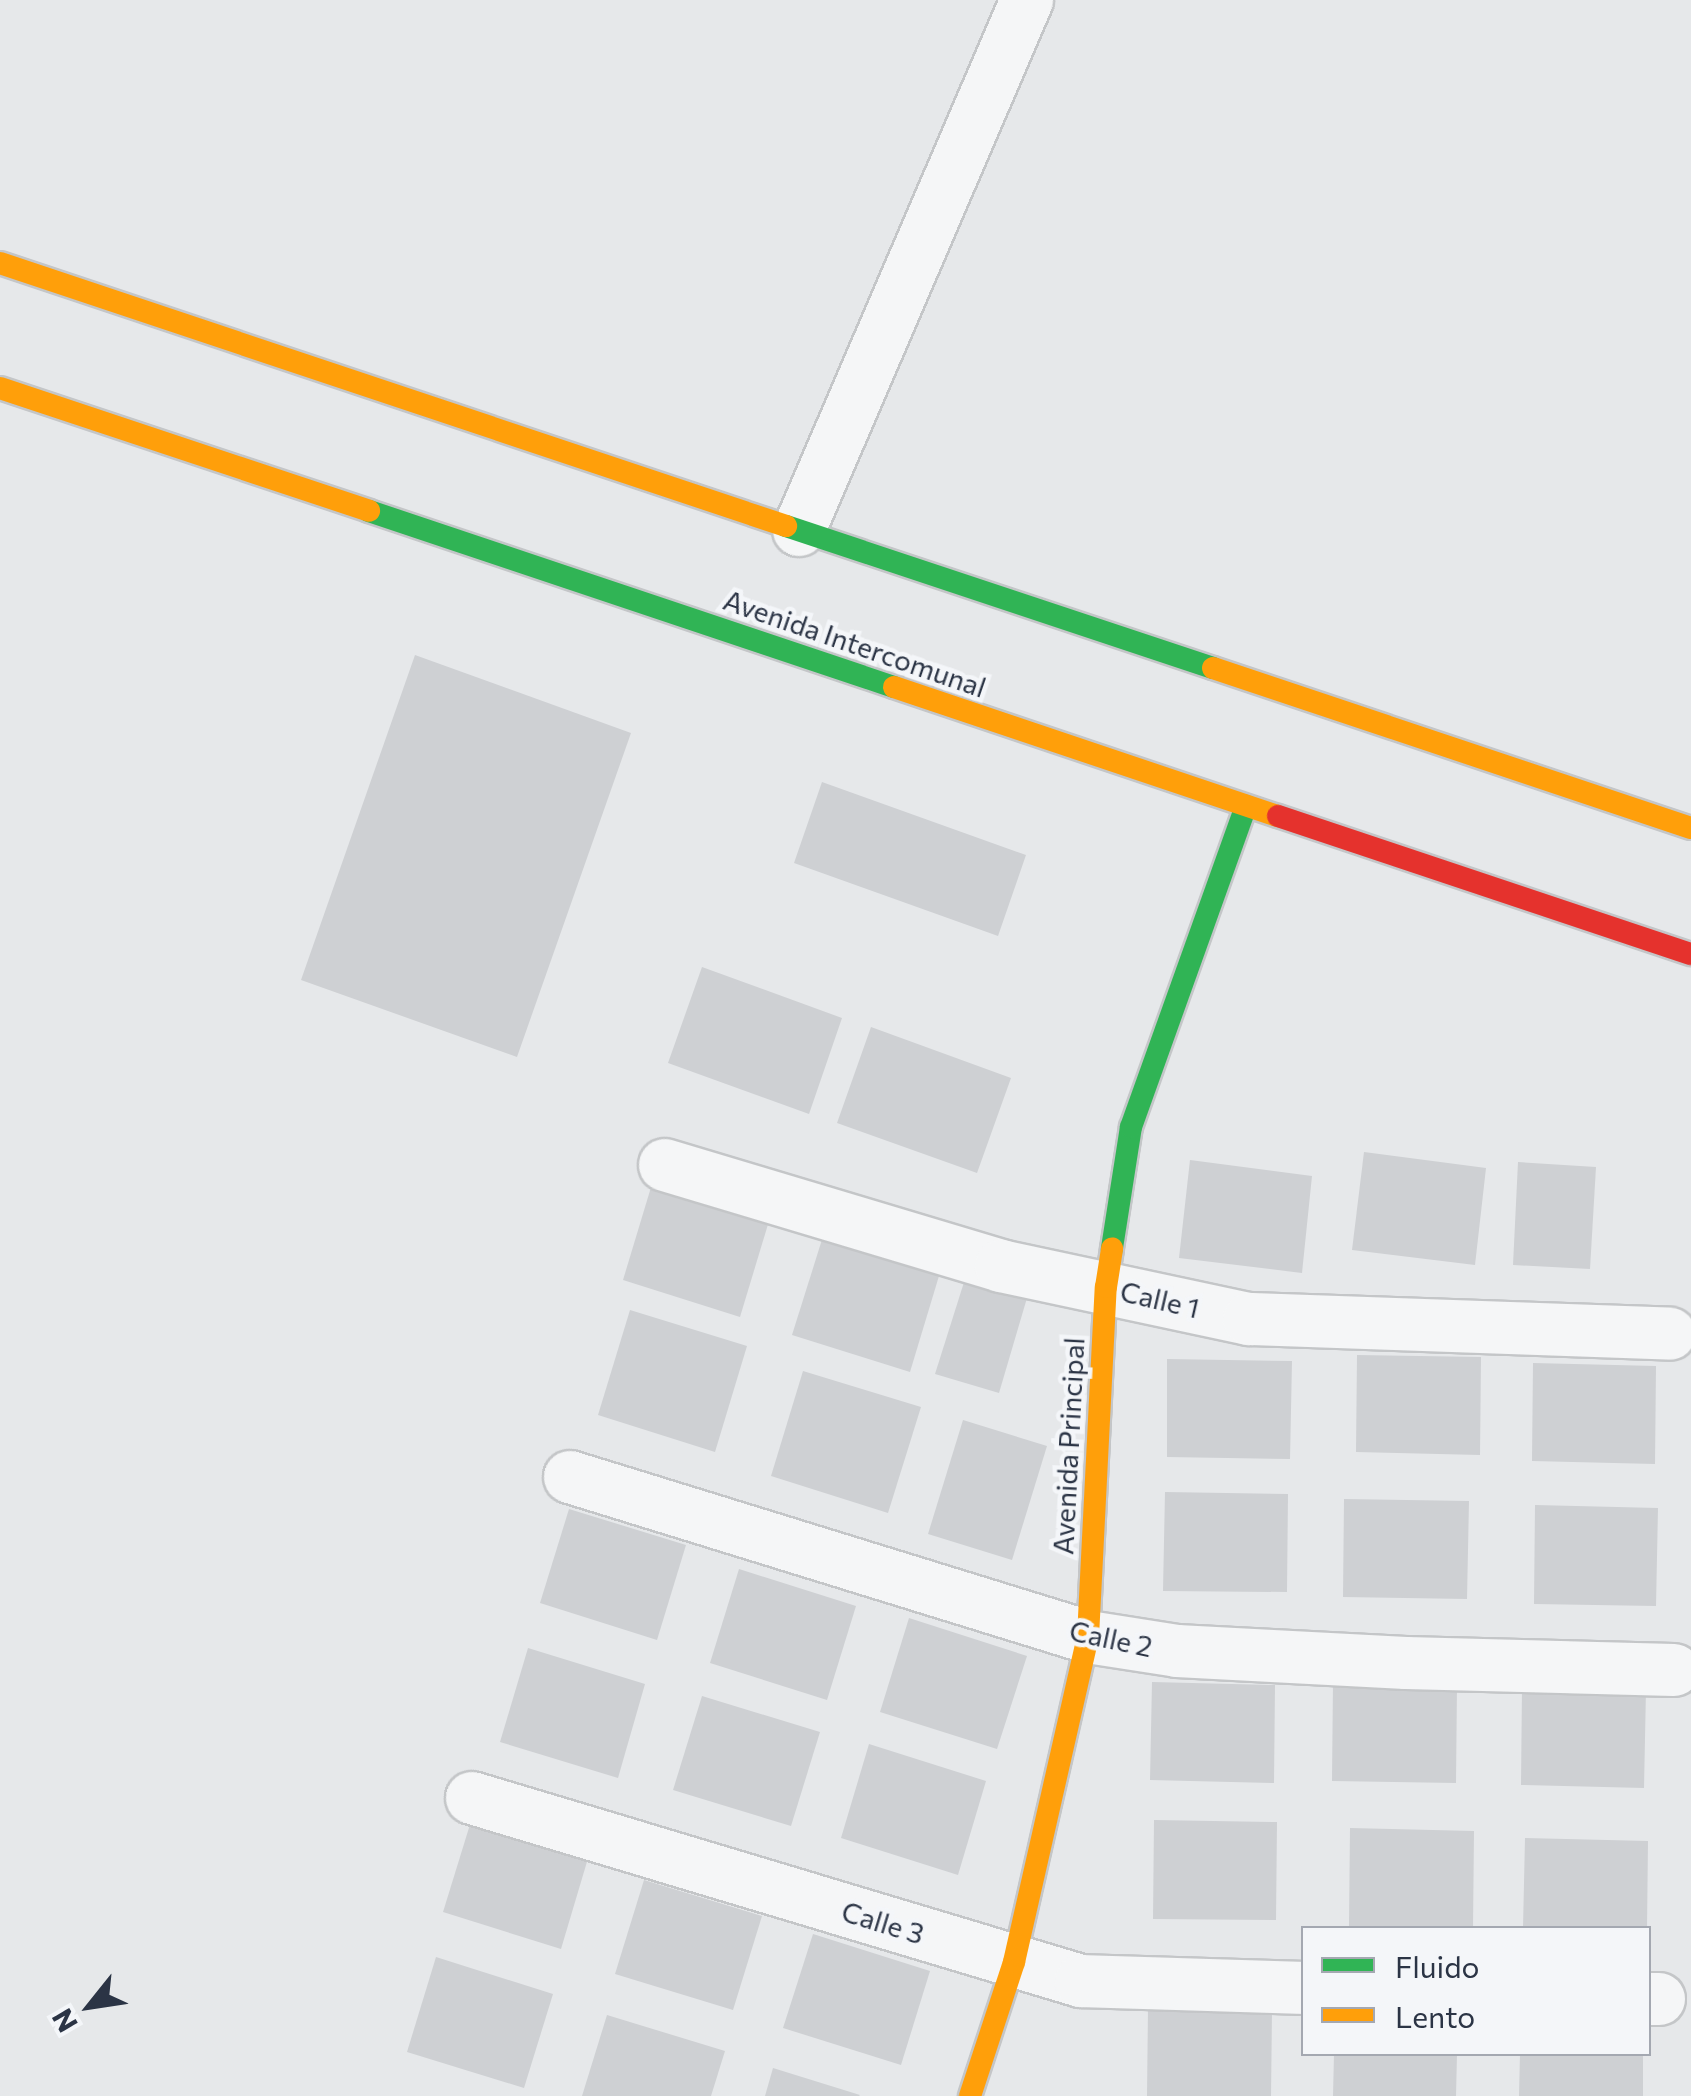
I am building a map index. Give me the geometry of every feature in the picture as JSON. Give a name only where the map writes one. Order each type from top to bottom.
[{"type":"main road","points":[[0,263],[1691,828]]},
{"type":"main road","name":"Avenida Intercomunal","points":[[0,388],[1691,954]]},
{"type":"main road","name":"Avenida Principal","points":[[970,2096],[1014,1962],[1088,1637],[1106,1286],[1131,1127],[1246,806]]},
{"type":"street","points":[[799,530],[1027,0]]},
{"type":"street","name":"Calle 1","points":[[665,1165],[1002,1266],[1248,1319],[1670,1334]]},
{"type":"street","name":"Calle 2","points":[[570,1477],[1088,1637],[1177,1651],[1674,1670]]},
{"type":"street","name":"Calle 3","points":[[472,1798],[1081,1981],[1301,1988]]},
{"type":"building","points":[[415,655],[631,733],[517,1057],[301,980]]},
{"type":"building","points":[[822,782],[1026,855],[998,936],[794,863]]},
{"type":"building","points":[[702,967],[842,1018],[809,1114],[668,1063]]},
{"type":"building","points":[[871,1027],[1011,1078],[977,1173],[837,1123]]},
{"type":"building","points":[[1364,1152],[1486,1168],[1475,1265],[1352,1250]]},
{"type":"building","points":[[1190,1160],[1312,1176],[1302,1273],[1179,1258]]},
{"type":"building","points":[[1518,1162],[1596,1167],[1590,1269],[1513,1265]]},
{"type":"building","points":[[655,1174],[772,1211],[740,1317],[623,1280]]},
{"type":"building","points":[[825,1230],[942,1266],[910,1372],[792,1335]]},
{"type":"building","points":[[965,1279],[1027,1298],[999,1393],[935,1374]]},
{"type":"building","points":[[630,1310],[747,1346],[715,1452],[598,1415]]},
{"type":"building","points":[[1357,1355],[1481,1357],[1480,1455],[1356,1452]]},
{"type":"building","points":[[1167,1359],[1292,1361],[1290,1459],[1167,1457]]},
{"type":"building","points":[[1533,1363],[1656,1366],[1655,1464],[1532,1461]]},
{"type":"building","points":[[803,1371],[921,1407],[888,1513],[771,1476]]},
{"type":"building","points":[[963,1420],[1047,1446],[1012,1560],[928,1534]]},
{"type":"building","points":[[1165,1492],[1288,1494],[1287,1592],[1163,1591]]},
{"type":"building","points":[[1344,1499],[1469,1501],[1467,1599],[1343,1597]]},
{"type":"building","points":[[1535,1505],[1658,1508],[1656,1606],[1534,1604]]},
{"type":"building","points":[[569,1509],[686,1545],[657,1640],[540,1603]]},
{"type":"building","points":[[739,1569],[856,1606],[827,1700],[710,1663]]},
{"type":"building","points":[[909,1618],[1027,1656],[997,1749],[880,1712]]},
{"type":"building","points":[[528,1648],[645,1684],[618,1778],[500,1742]]},
{"type":"building","points":[[1152,1682],[1275,1685],[1274,1783],[1150,1780]]},
{"type":"building","points":[[1333,1682],[1457,1685],[1456,1783],[1332,1781]]},
{"type":"building","points":[[1522,1687],[1646,1689],[1644,1788],[1521,1785]]},
{"type":"building","points":[[702,1696],[820,1732],[791,1826],[673,1790]]},
{"type":"building","points":[[869,1744],[986,1781],[958,1875],[841,1838]]},
{"type":"building","points":[[472,1818],[589,1855],[561,1949],[443,1912]]},
{"type":"building","points":[[1154,1820],[1277,1822],[1276,1920],[1153,1919]]},
{"type":"building","points":[[1350,1828],[1474,1831],[1473,1926],[1349,1926]]},
{"type":"building","points":[[1525,1838],[1648,1841],[1647,1926],[1523,1926]]},
{"type":"building","points":[[644,1880],[762,1916],[733,2010],[615,1974]]},
{"type":"building","points":[[813,1934],[930,1971],[901,2065],[783,2028]]},
{"type":"building","points":[[436,1957],[553,1994],[524,2088],[407,2052]]},
{"type":"building","points":[[1148,2008],[1272,2011],[1271,2096],[1147,2096]]},
{"type":"building","points":[[607,2015],[725,2051],[711,2096],[582,2096]]},
{"type":"building","points":[[1334,2056],[1457,2056],[1456,2096],[1333,2096]]},
{"type":"building","points":[[1520,2056],[1643,2056],[1643,2096],[1519,2096]]},
{"type":"building","points":[[773,2068],[860,2095],[765,2096]]},
{"type":"traffic: fast","points":[[369,511],[894,687]]},
{"type":"traffic: fast","points":[[786,526],[1213,668]]},
{"type":"traffic: fast","points":[[1112,1248],[1131,1127],[1246,806]]},
{"type":"traffic: slow","points":[[0,263],[786,526]]},
{"type":"traffic: slow","points":[[0,388],[369,511]]},
{"type":"traffic: slow","points":[[1213,668],[1691,828]]},
{"type":"traffic: slow","points":[[894,687],[1278,816]]},
{"type":"traffic: slow","points":[[970,2096],[1014,1962],[1088,1637],[1106,1287],[1112,1248]]},
{"type":"traffic: jam","points":[[1278,816],[1691,954]]}]
